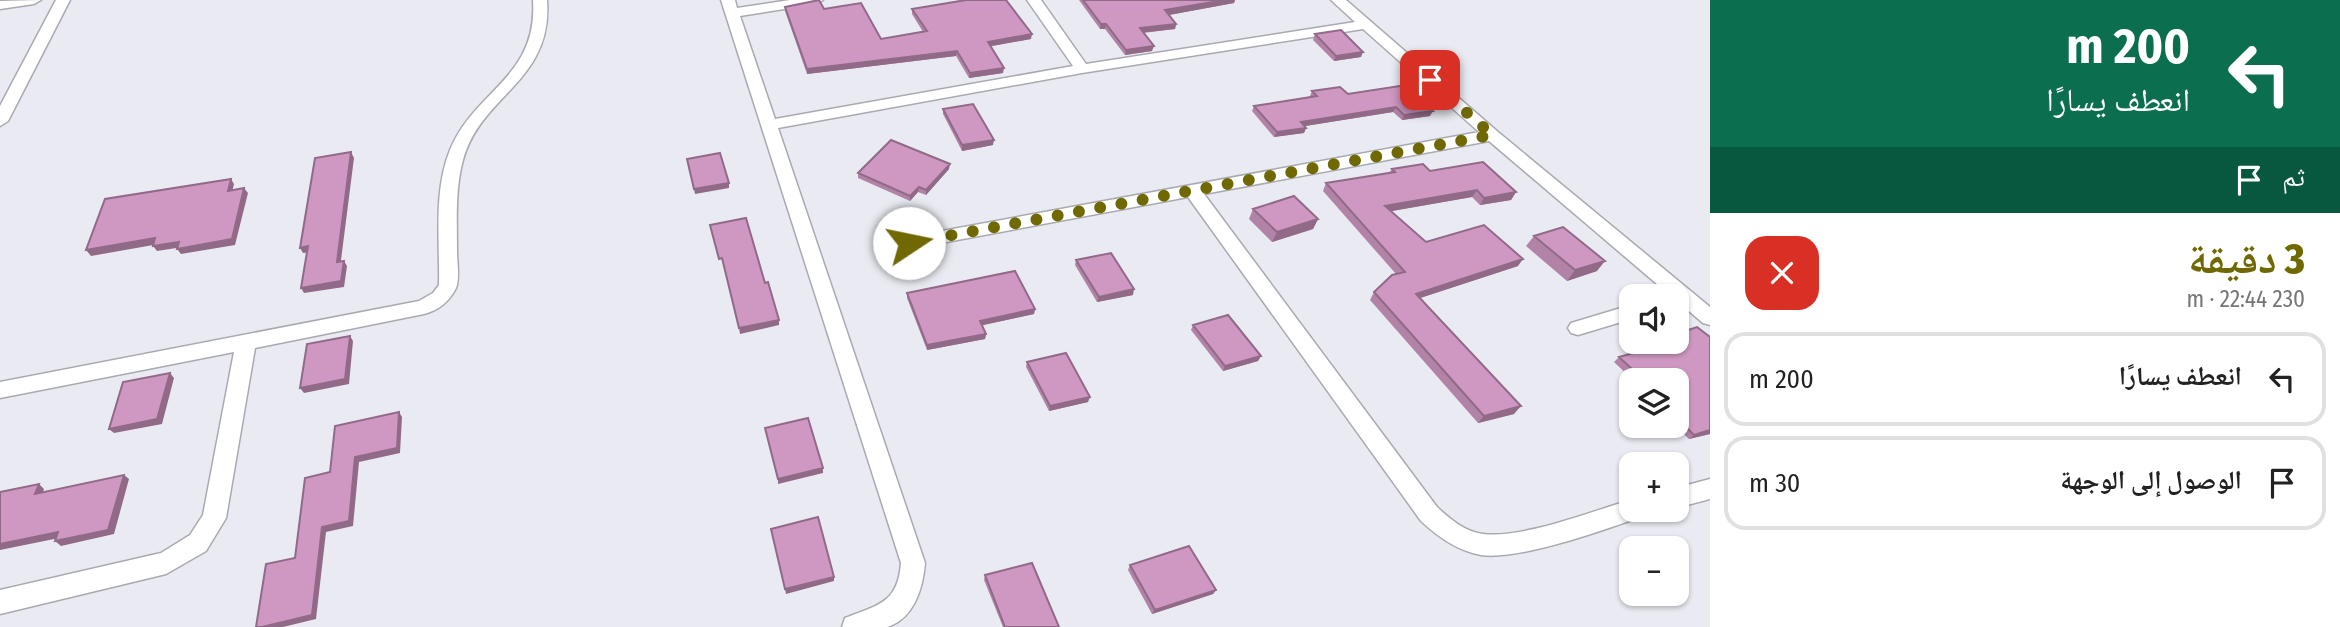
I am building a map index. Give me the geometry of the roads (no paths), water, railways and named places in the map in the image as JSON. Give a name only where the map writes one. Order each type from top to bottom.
[{"type":"street","points":[[0,5],[34,0]]},
{"type":"street","points":[[1,117],[63,0]]},
{"type":"street","points":[[0,390],[424,307],[440,298],[448,285],[451,181],[455,159],[471,127],[531,57],[541,32],[540,0]]},
{"type":"street","points":[[816,0],[730,6],[913,563],[910,591],[902,603],[890,613],[854,627]]},
{"type":"street","points":[[1034,0],[1082,69]]},
{"type":"street","points":[[1338,0],[1665,284]]},
{"type":"street","points":[[770,125],[1082,69],[1367,24]]},
{"type":"street","points":[[909,243],[1492,135]]},
{"type":"street","points":[[1193,191],[1429,514],[1445,528],[1465,540],[1498,546],[1619,513]]},
{"type":"street","points":[[1689,303],[1710,318]]},
{"type":"street","points":[[1578,328],[1619,316]]},
{"type":"street","points":[[0,602],[166,563],[198,543],[214,518],[246,340]]},
{"type":"street","points":[[1689,495],[1710,489]]}]
